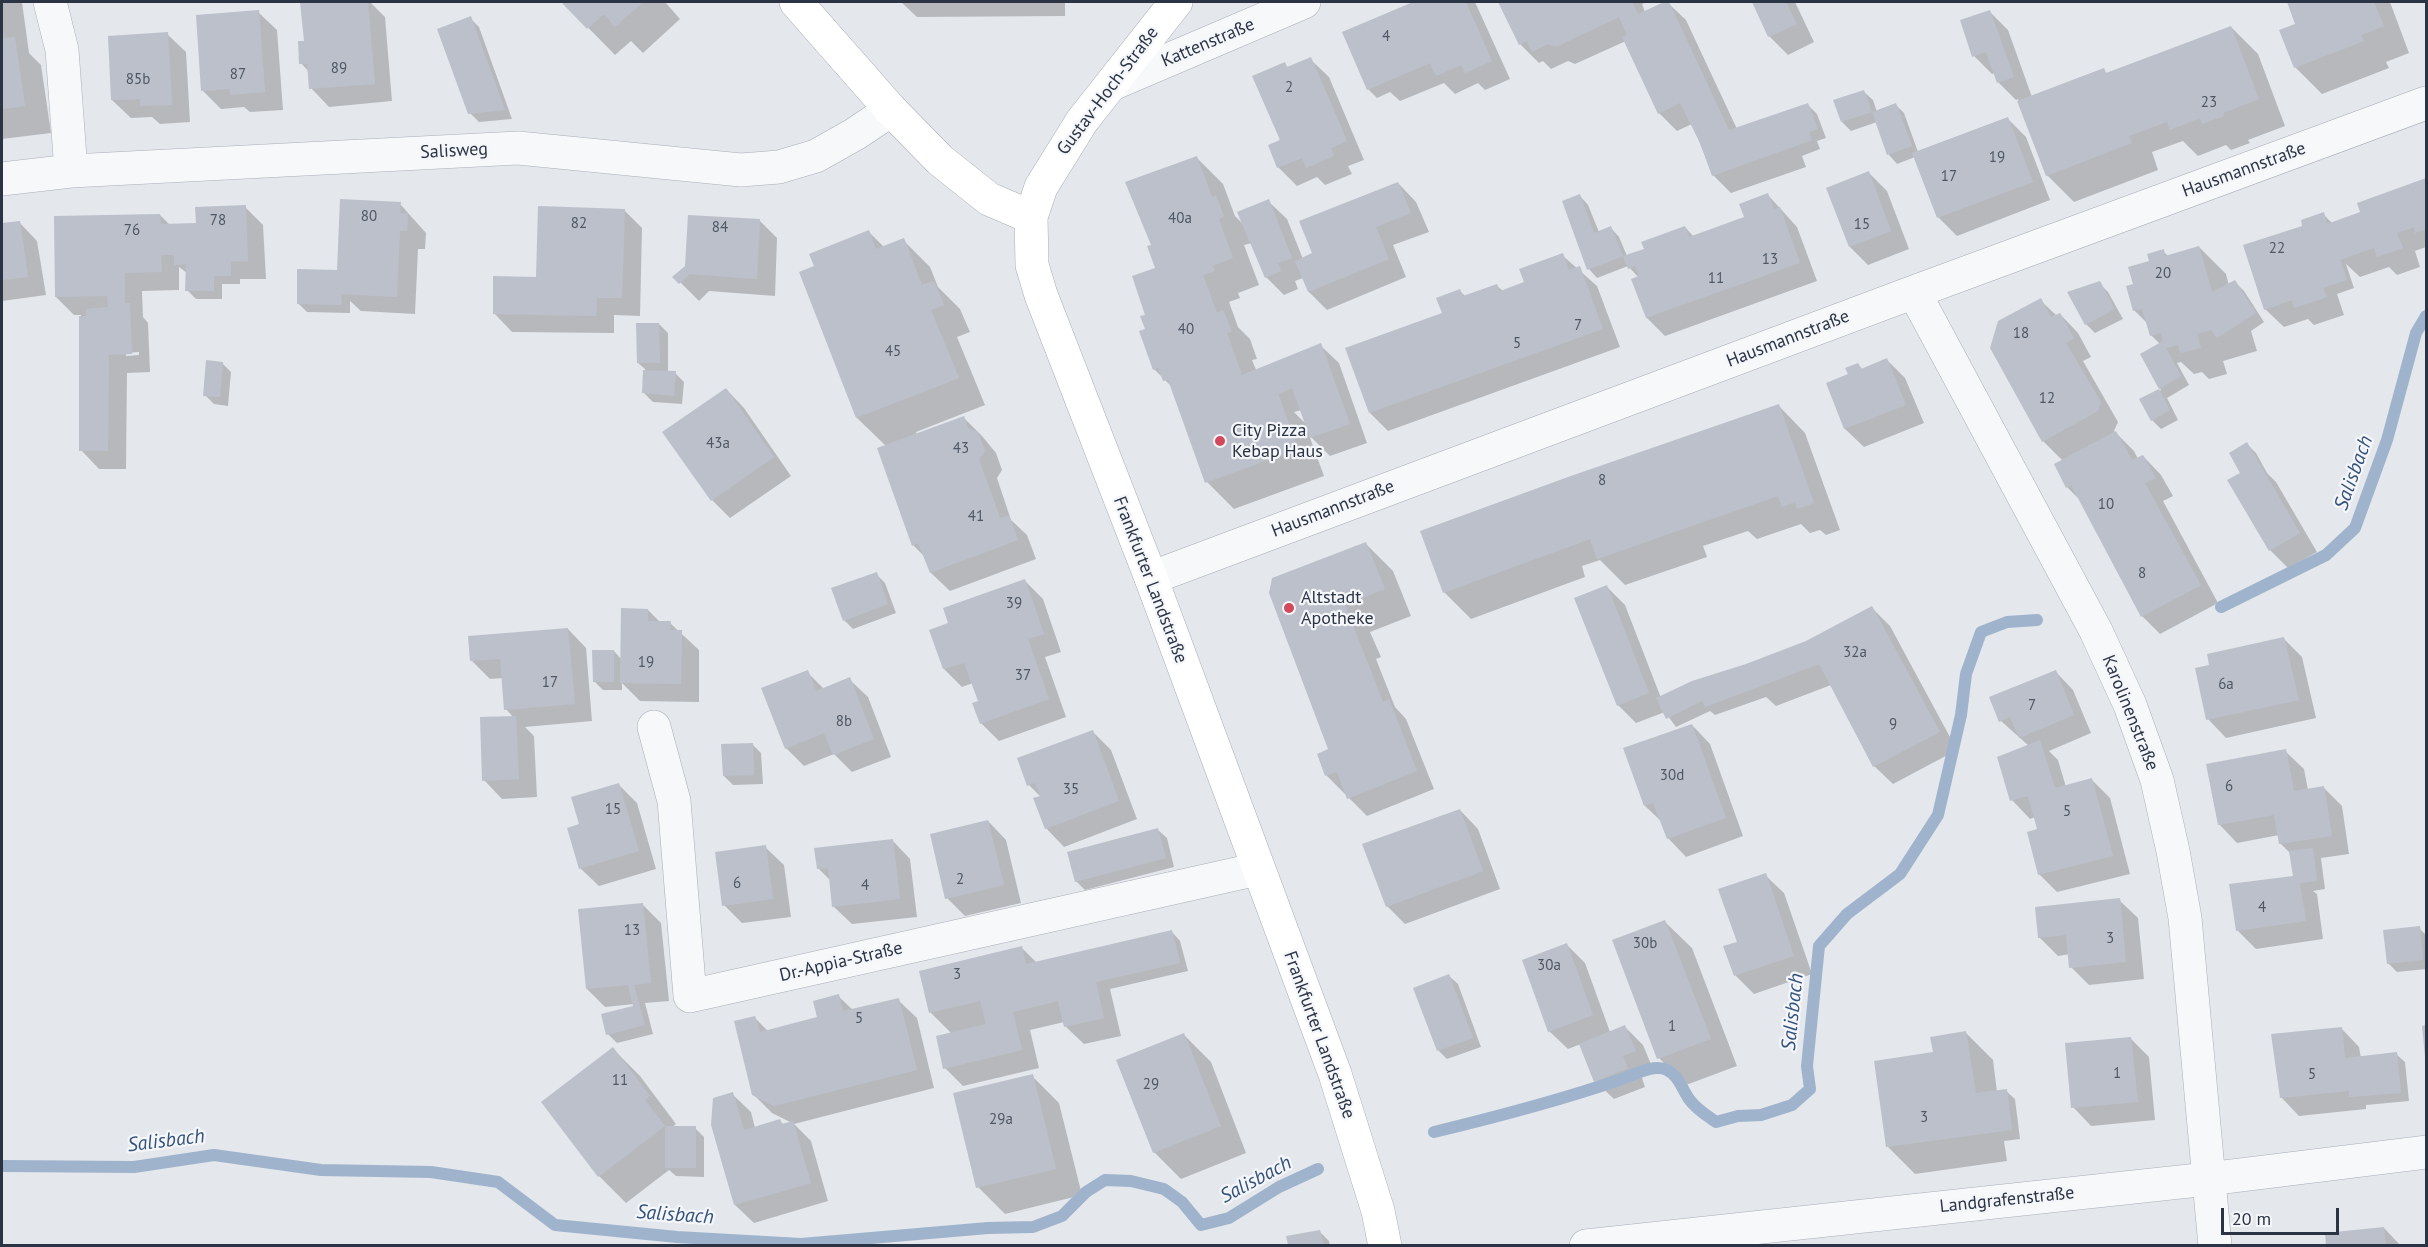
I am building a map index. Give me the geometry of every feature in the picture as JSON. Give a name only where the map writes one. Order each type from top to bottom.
[{"type":"main road","points":[[796,2],[891,110],[940,160],[988,198],[1031,217]]},
{"type":"main road","name":"Gustav-Hoch-Straße","points":[[1031,217],[1041,187],[1082,121],[1176,2]]},
{"type":"main road","name":"Frankfurter Landstraße","points":[[1031,217],[1032,265],[1041,295],[1151,578],[1335,1074],[1378,1211],[1385,1245]]},
{"type":"street","points":[[50,2],[62,50],[71,171]]},
{"type":"street","name":"Kattenstraße","points":[[1112,84],[1304,2]]},
{"type":"street","name":"Hausmannstraße","points":[[1151,578],[1914,292],[2427,103]]},
{"type":"street","name":"Salisweg","points":[[2,179],[71,171],[518,147],[741,170],[779,167],[816,156],[891,110]]},
{"type":"street","name":"Karolinenstraße","points":[[1914,292],[2096,630],[2130,705],[2157,780],[2185,918],[2215,1245]]},
{"type":"street","name":"Dr.-Appia-Straße","points":[[654,727],[674,801],[690,996],[1258,869]]},
{"type":"street","name":"Landgrafenstraße","points":[[1586,1245],[2208,1179],[2427,1152]]},
{"type":"building","points":[[300,2],[368,2],[375,84],[309,89],[307,64],[299,64],[298,41],[304,41]]},
{"type":"building","points":[[561,2],[643,2],[615,27],[604,14],[587,29]]},
{"type":"building","points":[[1413,2],[1466,2],[1492,61],[1465,73],[1461,65],[1436,76],[1430,63],[1367,90],[1342,32]]},
{"type":"building","points":[[1498,2],[1632,2],[1638,14],[1664,2],[1669,2],[1729,130],[1808,103],[1818,129],[1809,132],[1812,140],[1712,176],[1700,143],[1680,103],[1658,114],[1622,37],[1627,35],[1619,17],[1556,47],[1548,44],[1532,52],[1527,41],[1519,45]]},
{"type":"building","points":[[1752,2],[1786,2],[1797,24],[1768,37]]},
{"type":"building","points":[[2287,2],[2374,2],[2384,26],[2361,35],[2364,41],[2294,68],[2279,30],[2295,24]]},
{"type":"building","points":[[259,10],[265,92],[230,95],[230,89],[201,91],[196,15]]},
{"type":"building","points":[[1990,10],[2014,77],[1997,83],[1986,52],[1972,57],[1960,20]]},
{"type":"building","points":[[471,16],[505,110],[468,114],[437,29]]},
{"type":"building","points":[[2231,26],[2259,99],[2202,124],[2200,118],[2170,130],[2167,122],[2129,136],[2132,143],[2046,176],[2017,101],[2104,68],[2106,73]]},
{"type":"building","points":[[2,28],[4,38],[15,37],[25,106],[2,109]]},
{"type":"building","points":[[168,32],[172,105],[140,106],[140,99],[111,100],[108,36]]},
{"type":"building","points":[[1311,57],[1347,141],[1331,148],[1334,156],[1306,168],[1302,158],[1277,168],[1268,145],[1280,140],[1252,76],[1285,62],[1287,67]]},
{"type":"building","points":[[1864,90],[1872,112],[1841,122],[1833,100]]},
{"type":"building","points":[[1896,103],[1912,146],[1887,155],[1872,112]]},
{"type":"building","points":[[2008,117],[2033,182],[1937,218],[1912,153]]},
{"type":"building","points":[[1197,156],[1212,197],[1216,195],[1224,216],[1219,219],[1233,258],[1212,266],[1215,271],[1203,275],[1217,313],[1223,310],[1232,332],[1227,333],[1242,375],[1321,343],[1350,424],[1310,438],[1292,388],[1278,394],[1298,449],[1205,483],[1168,380],[1163,381],[1158,368],[1153,370],[1139,331],[1145,329],[1140,316],[1145,315],[1132,276],[1155,268],[1147,246],[1151,245],[1125,182]]},
{"type":"building","points":[[1869,171],[1891,231],[1849,247],[1826,188]]},
{"type":"building","points":[[2426,178],[2426,229],[2415,233],[2414,227],[2397,233],[2403,248],[2377,257],[2374,248],[2340,260],[2347,280],[2323,288],[2327,297],[2294,308],[2292,300],[2264,310],[2243,245],[2302,226],[2301,220],[2324,212],[2327,224],[2360,212],[2357,203]]},
{"type":"building","points":[[1398,182],[1411,213],[1376,227],[1389,259],[1308,292],[1295,261],[1312,253],[1299,221]]},
{"type":"building","points":[[1768,193],[1774,209],[1780,207],[1800,263],[1646,318],[1631,279],[1639,276],[1635,266],[1628,269],[1623,256],[1644,249],[1641,242],[1685,226],[1689,237],[1744,217],[1739,204]]},
{"type":"building","points":[[1580,194],[1594,233],[1611,226],[1623,256],[1587,270],[1562,201]]},
{"type":"building","points":[[340,199],[401,202],[400,213],[408,213],[407,231],[400,231],[397,297],[341,294],[342,305],[297,304],[297,269],[337,270]]},
{"type":"building","points":[[1269,199],[1292,258],[1278,263],[1281,271],[1265,278],[1237,212]]},
{"type":"building","points":[[246,205],[248,261],[231,262],[231,276],[214,276],[214,291],[185,291],[186,264],[174,265],[174,255],[161,255],[162,272],[125,273],[125,303],[130,303],[132,354],[109,355],[108,451],[79,451],[79,316],[86,316],[86,309],[108,307],[107,296],[55,297],[54,216],[160,214],[161,224],[196,223],[195,207]]},
{"type":"building","points":[[538,206],[625,209],[622,298],[597,298],[596,316],[493,314],[493,276],[536,277]]},
{"type":"building","points":[[688,215],[760,219],[757,279],[690,274],[679,284],[672,277],[685,266]]},
{"type":"building","points":[[20,221],[28,277],[2,280],[2,223]]},
{"type":"building","points":[[869,230],[876,249],[904,238],[922,285],[934,281],[944,305],[931,310],[959,378],[856,418],[799,272],[814,266],[809,254]]},
{"type":"building","points":[[2199,246],[2212,292],[2235,280],[2256,313],[2217,338],[2211,330],[2197,334],[2201,348],[2180,353],[2178,345],[2166,348],[2181,376],[2159,389],[2140,354],[2163,341],[2161,333],[2150,336],[2142,309],[2133,311],[2126,286],[2133,284],[2128,267],[2149,261],[2147,254],[2164,249],[2165,256]]},
{"type":"building","points":[[1563,253],[1569,270],[1580,266],[1603,329],[1369,413],[1345,348],[1442,313],[1436,298],[1460,289],[1463,296],[1497,284],[1500,291],[1524,282],[1519,269]]},
{"type":"building","points":[[2100,281],[2115,309],[2085,325],[2067,292]]},
{"type":"building","points":[[2041,298],[2051,317],[2060,313],[2074,338],[2066,343],[2101,402],[2098,411],[2042,442],[1990,348],[1998,321]]},
{"type":"building","points":[[636,323],[659,323],[660,363],[637,363]]},
{"type":"building","points":[[1887,358],[1906,405],[1844,429],[1826,383],[1848,374],[1845,368],[1858,363],[1861,369]]},
{"type":"building","points":[[206,360],[223,362],[220,397],[203,396]]},
{"type":"building","points":[[643,370],[676,371],[674,396],[642,393]]},
{"type":"building","points":[[726,388],[774,457],[711,501],[662,432]]},
{"type":"building","points":[[2159,389],[2170,410],[2151,421],[2139,399]]},
{"type":"building","points":[[1779,404],[1814,503],[1797,509],[1795,502],[1782,507],[1778,496],[1597,559],[1590,539],[1443,593],[1420,531]]},
{"type":"building","points":[[964,416],[968,428],[978,432],[985,451],[979,459],[1000,518],[1009,515],[1018,540],[930,573],[918,543],[912,546],[877,448]]},
{"type":"building","points":[[2116,431],[2132,460],[2143,455],[2156,478],[2145,483],[2201,585],[2141,617],[2071,485],[2066,488],[2054,464]]},
{"type":"building","points":[[2247,442],[2300,533],[2269,551],[2227,480],[2240,473],[2229,453]]},
{"type":"building","points":[[1366,542],[1385,589],[1345,605],[1383,702],[1389,699],[1417,771],[1347,799],[1337,772],[1325,776],[1317,754],[1328,749],[1269,593],[1272,578]]},
{"type":"building","points":[[877,572],[888,604],[843,621],[831,588]]},
{"type":"building","points":[[1025,579],[1044,634],[1028,639],[1049,699],[980,724],[972,703],[978,701],[964,663],[943,669],[929,630],[948,623],[943,608]]},
{"type":"building","points":[[1607,585],[1649,693],[1617,706],[1574,598]]},
{"type":"building","points":[[1872,606],[1940,732],[1873,767],[1819,664],[1705,707],[1702,701],[1666,719],[1656,698],[1692,681],[1746,664],[1806,641]]},
{"type":"building","points":[[621,608],[648,609],[648,621],[671,621],[670,630],[682,630],[681,684],[620,683]]},
{"type":"building","points":[[568,628],[575,704],[504,710],[500,659],[470,661],[468,636]]},
{"type":"building","points":[[2284,637],[2299,700],[2206,720],[2195,668],[2209,665],[2207,654]]},
{"type":"building","points":[[592,650],[614,650],[614,682],[593,682]]},
{"type":"building","points":[[808,670],[816,691],[850,677],[874,739],[833,755],[824,733],[785,749],[761,688]]},
{"type":"building","points":[[2056,670],[2074,715],[2019,738],[2010,717],[1999,722],[1989,697]]},
{"type":"building","points":[[516,716],[519,779],[482,781],[480,717]]},
{"type":"building","points":[[1692,724],[1726,818],[1667,839],[1653,803],[1644,806],[1623,748]]},
{"type":"building","points":[[1093,730],[1119,801],[1045,829],[1033,798],[1040,796],[1035,783],[1027,786],[1017,758]]},
{"type":"building","points":[[2040,740],[2055,788],[2092,778],[2113,856],[2038,875],[2027,832],[2037,829],[2028,796],[2010,801],[1997,757]]},
{"type":"building","points":[[753,743],[754,775],[723,776],[721,744]]},
{"type":"building","points":[[2286,749],[2294,791],[2324,786],[2332,836],[2279,844],[2274,815],[2218,825],[2206,764]]},
{"type":"building","points":[[619,783],[639,851],[579,869],[567,828],[579,824],[571,797]]},
{"type":"building","points":[[1460,809],[1483,871],[1386,907],[1362,844]]},
{"type":"building","points":[[988,820],[1004,885],[945,899],[930,834]]},
{"type":"building","points":[[1158,828],[1166,858],[1075,882],[1067,852]]},
{"type":"building","points":[[893,839],[900,899],[832,907],[828,868],[817,869],[814,848]]},
{"type":"building","points":[[766,845],[773,899],[722,906],[715,852]]},
{"type":"building","points":[[2313,848],[2317,881],[2300,883],[2306,921],[2236,931],[2229,884],[2293,876],[2289,851]]},
{"type":"building","points":[[1766,873],[1794,956],[1734,976],[1723,946],[1737,942],[1718,889]]},
{"type":"building","points":[[2120,898],[2126,962],[2069,968],[2066,935],[2038,938],[2035,907]]},
{"type":"building","points":[[643,903],[651,983],[634,985],[645,1025],[606,1035],[601,1014],[633,1006],[628,985],[586,989],[578,909]]},
{"type":"building","points":[[1665,920],[1711,1039],[1657,1059],[1612,940]]},
{"type":"building","points":[[2420,926],[2423,960],[2387,964],[2383,930]]},
{"type":"building","points":[[1172,930],[1180,963],[1096,982],[1104,1018],[1064,1027],[1058,1001],[1013,1012],[1022,1050],[943,1069],[936,1036],[986,1024],[980,1001],[929,1013],[919,971],[1022,946],[1026,964]]},
{"type":"building","points":[[1567,943],[1593,1015],[1548,1032],[1522,960]]},
{"type":"building","points":[[1449,974],[1473,1038],[1437,1051],[1413,988]]},
{"type":"building","points":[[839,994],[843,1011],[899,998],[917,1070],[774,1106],[752,1095],[734,1021],[755,1016],[760,1032],[817,1017],[813,1001]]},
{"type":"building","points":[[1625,1025],[1636,1051],[1623,1056],[1628,1068],[1594,1082],[1579,1044]]},
{"type":"building","points":[[2426,1025],[2426,1056],[2425,1057],[2422,1026]]},
{"type":"building","points":[[2342,1027],[2345,1058],[2397,1052],[2401,1093],[2349,1097],[2349,1091],[2280,1098],[2271,1034]]},
{"type":"building","points":[[1966,1031],[1976,1093],[2007,1089],[2012,1130],[1886,1147],[1874,1061],[1933,1052],[1930,1037]]},
{"type":"building","points":[[1184,1033],[1221,1126],[1153,1153],[1116,1060]]},
{"type":"building","points":[[2131,1037],[2138,1102],[2071,1108],[2065,1043]]},
{"type":"building","points":[[613,1047],[650,1096],[645,1100],[665,1126],[598,1177],[541,1102]]},
{"type":"building","points":[[1033,1074],[1056,1169],[976,1188],[953,1093]]},
{"type":"building","points":[[733,1092],[744,1130],[780,1119],[782,1124],[793,1121],[811,1183],[734,1205],[711,1125],[713,1098]]},
{"type":"building","points":[[665,1126],[696,1126],[696,1168],[665,1168]]},
{"type":"building","points":[[2384,1227],[2386,1245],[2326,1245],[2325,1233]]},
{"type":"building","points":[[1320,1230],[1324,1245],[1288,1245],[1286,1236]]},
{"type":"waterway","name":"Salisbach","points":[[2221,607],[2326,555],[2355,528],[2387,440],[2416,333],[2426,316]]},
{"type":"waterway","name":"Salisbach","points":[[1434,1132],[1550,1102],[1655,1068],[1671,1073],[1692,1103],[1716,1122],[1738,1116],[1761,1115],[1792,1105],[1810,1089],[1807,1066],[1819,946],[1847,914],[1900,874],[1938,815],[1961,715],[1966,674],[1981,632],[2007,622],[2037,620]]},
{"type":"waterway","name":"Salisbach","points":[[2,1166],[134,1167],[214,1155],[321,1170],[431,1172],[498,1182],[555,1225],[677,1237],[801,1244],[988,1228],[1033,1227],[1062,1216],[1086,1192],[1105,1180],[1131,1181],[1164,1189],[1182,1202],[1201,1225],[1229,1218],[1279,1187],[1318,1169]]},
{"type":"place","name":"City Pizza Kebap Haus","points":[[1220,441]]},
{"type":"place","name":"Altstadt Apotheke","points":[[1289,608]]}]
